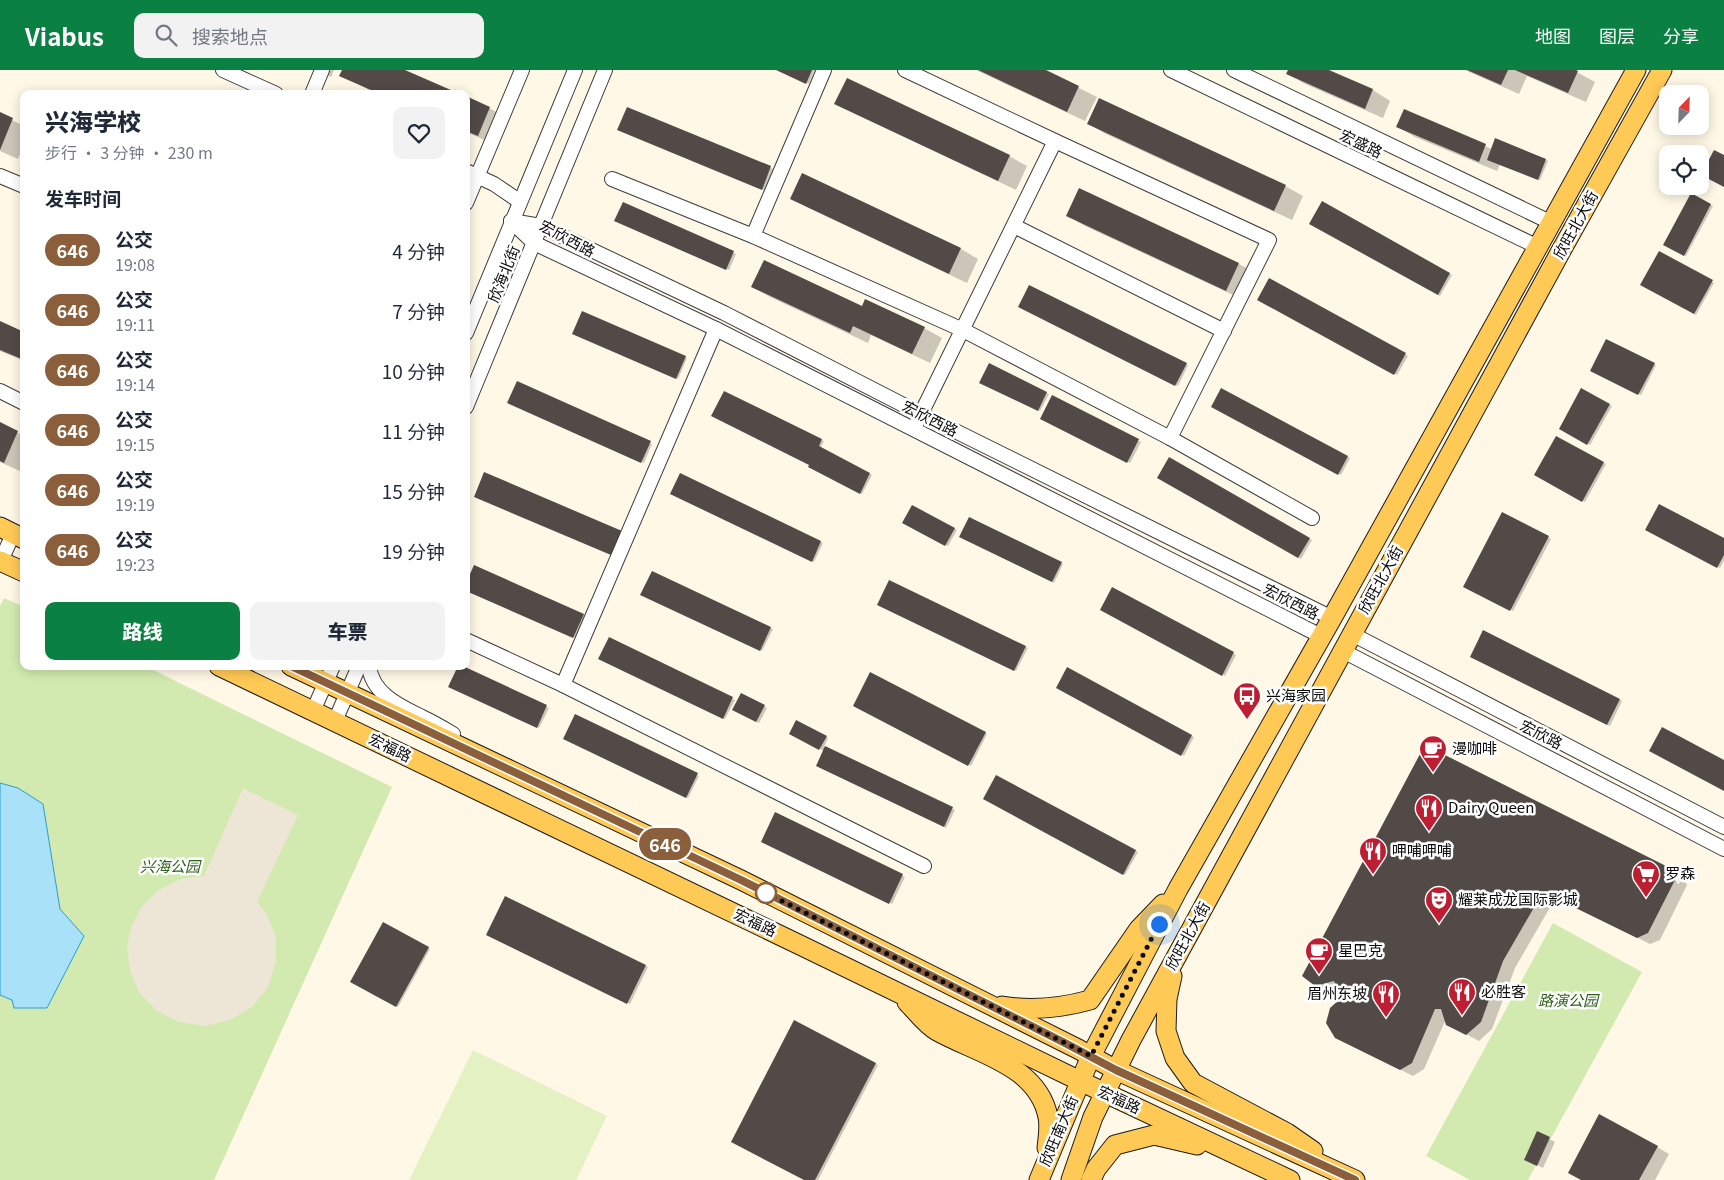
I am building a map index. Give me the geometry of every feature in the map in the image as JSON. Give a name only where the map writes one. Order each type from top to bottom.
[{"type":"main road","name":"欣旺北大街","points":[[1080,1081],[1091,1056],[1178,889],[1332,618],[1636,70]]},
{"type":"main road","name":"欣旺北大街","points":[[1105,1093],[1352,634],[1662,70]]},
{"type":"main road","points":[[0,562],[20,570]]},
{"type":"main road","name":"宏福路","points":[[228,670],[1080,1081],[1290,1180]]},
{"type":"main road","name":"宏福路","points":[[310,670],[329,674],[348,692],[741,880],[1116,1070],[1354,1180]]},
{"type":"main road","points":[[988,1004],[1016,1008],[1043,1008],[1073,1005],[1090,1000],[1139,929],[1178,889]]},
{"type":"main road","points":[[1175,960],[1168,999],[1166,1031],[1175,1058],[1193,1083],[1286,1133],[1354,1180]]},
{"type":"main road","points":[[897,992],[935,1030],[1013,1068],[1028,1080],[1039,1095],[1049,1118],[1047,1148],[1038,1180]]},
{"type":"main road","name":"欣旺南大街","points":[[1038,1180],[1080,1081]]},
{"type":"main road","name":"欣旺南大街","points":[[1071,1180],[1093,1117],[1105,1093]]},
{"type":"main road","points":[[1092,1180],[1096,1169],[1115,1145],[1154,1135],[1192,1143],[1244,1158]]},
{"type":"street","points":[[222,70],[267,90]]},
{"type":"street","points":[[314,90],[322,70]]},
{"type":"street","points":[[519,201],[494,184],[472,174],[522,70]]},
{"type":"street","name":"欣海北街","points":[[470,323],[519,201],[575,70]]},
{"type":"street","name":"欣海北街","points":[[470,397],[605,70]]},
{"type":"street","points":[[753,236],[824,70]]},
{"type":"street","points":[[905,70],[1269,240],[1170,438]]},
{"type":"street","name":"宏盛路","points":[[1171,70],[1538,247]]},
{"type":"street","name":"宏盛路","points":[[1234,70],[1552,223]]},
{"type":"street","points":[[914,429],[1055,141]]},
{"type":"street","points":[[0,176],[20,184]]},
{"type":"street","points":[[612,178],[753,236],[963,330],[1170,438],[1312,518]]},
{"type":"street","name":"宏欣西路","points":[[511,222],[541,226],[724,313],[921,414],[1332,618]]},
{"type":"street","name":"宏欣西路","points":[[511,222],[534,243],[716,329],[1321,636]]},
{"type":"street","points":[[1014,226],[1224,330]]},
{"type":"street","points":[[563,686],[716,329]]},
{"type":"street","points":[[0,391],[20,401]]},
{"type":"street","points":[[0,562],[12,533]]},
{"type":"street","name":"宏欣路","points":[[1352,634],[1724,827]]},
{"type":"street","points":[[470,642],[563,686],[924,866]]},
{"type":"street","name":"宏欣路","points":[[1343,651],[1724,849]]},
{"type":"street","points":[[335,721],[357,670]]},
{"type":"street","points":[[369,670],[376,686],[390,701],[461,739],[504,767]]},
{"type":"street","points":[[313,711],[329,674]]},
{"type":"green space","name":"兴海公园","points":[[4,598],[20,605],[20,670],[153,670],[392,787],[214,1180],[0,1180],[0,606]]},
{"type":"green space","name":"路演公园","points":[[1553,923],[1642,972],[1528,1180],[1470,1180],[1426,1156]]},
{"type":"green space","points":[[473,1050],[607,1116],[576,1180],[409,1180]]},
{"type":"shaded area","points":[[243,788],[298,815],[257,902],[266,913],[276,937],[276,962],[268,987],[252,1007],[230,1020],[205,1026],[179,1022],[157,1011],[139,992],[130,970],[127,947],[132,925],[143,905],[160,889],[181,879],[204,876]]},
{"type":"water","points":[[0,783],[18,788],[43,804],[60,909],[84,936],[47,1008],[14,1008],[12,1000],[0,995]]},
{"type":"building","points":[[342,70],[405,70],[451,90],[371,90],[339,76]]},
{"type":"building","points":[[776,70],[812,70],[806,84]]},
{"type":"building","points":[[978,70],[1046,70],[1079,86],[1067,112]]},
{"type":"building","points":[[1288,70],[1329,70],[1373,89],[1365,109],[1286,74]]},
{"type":"building","points":[[1467,70],[1508,70],[1501,85]]},
{"type":"building","points":[[1515,70],[1576,70],[1578,71],[1568,93]]},
{"type":"building","points":[[847,78],[1010,155],[998,181],[834,104]]},
{"type":"building","points":[[470,98],[490,107],[478,136],[470,133]]},
{"type":"building","points":[[1099,98],[1286,185],[1274,211],[1087,124]]},
{"type":"building","points":[[627,107],[771,166],[762,190],[617,130]]},
{"type":"building","points":[[1404,109],[1486,144],[1479,162],[1396,127]]},
{"type":"building","points":[[0,112],[13,118],[0,150]]},
{"type":"building","points":[[1495,138],[1546,159],[1538,180],[1487,160]]},
{"type":"building","points":[[1714,150],[1724,155],[1724,187],[1709,179],[1709,160]]},
{"type":"building","points":[[802,173],[961,248],[949,274],[790,199]]},
{"type":"building","points":[[1079,188],[1239,263],[1226,291],[1066,216]]},
{"type":"building","points":[[1690,195],[1695,195],[1711,204],[1684,256],[1663,245]]},
{"type":"building","points":[[1322,201],[1450,273],[1438,295],[1309,224]]},
{"type":"building","points":[[623,202],[734,251],[726,270],[614,221]]},
{"type":"building","points":[[1659,251],[1713,280],[1694,314],[1640,285]]},
{"type":"building","points":[[764,260],[862,306],[865,299],[925,327],[912,354],[853,326],[850,333],[751,287]]},
{"type":"building","points":[[1269,278],[1406,353],[1394,375],[1257,300]]},
{"type":"building","points":[[1029,285],[1187,363],[1175,386],[1018,307]]},
{"type":"building","points":[[582,311],[686,356],[676,379],[572,334]]},
{"type":"building","points":[[0,321],[20,330],[20,358],[0,350]]},
{"type":"building","points":[[1606,339],[1655,363],[1638,395],[1590,371]]},
{"type":"building","points":[[989,363],[1047,392],[1038,411],[979,383]]},
{"type":"building","points":[[517,381],[651,441],[641,463],[507,403]]},
{"type":"building","points":[[1221,388],[1348,456],[1338,475],[1211,407]]},
{"type":"building","points":[[1581,388],[1610,404],[1587,445],[1559,429]]},
{"type":"building","points":[[724,391],[822,439],[819,446],[870,473],[860,494],[808,467],[809,465],[711,416]]},
{"type":"building","points":[[1052,395],[1139,439],[1127,463],[1040,419]]},
{"type":"building","points":[[0,422],[18,431],[4,463],[0,461]]},
{"type":"building","points":[[1556,436],[1604,462],[1582,502],[1534,475]]},
{"type":"building","points":[[1169,457],[1310,538],[1298,558],[1157,478]]},
{"type":"building","points":[[484,472],[622,531],[611,555],[474,497]]},
{"type":"building","points":[[680,473],[821,541],[812,562],[670,494]]},
{"type":"building","points":[[1659,504],[1724,538],[1724,555],[1717,568],[1645,530]]},
{"type":"building","points":[[912,505],[955,528],[945,546],[902,523]]},
{"type":"building","points":[[1502,512],[1549,536],[1510,611],[1463,587]]},
{"type":"building","points":[[969,517],[1062,562],[1052,582],[959,537]]},
{"type":"building","points":[[474,565],[584,614],[573,638],[470,593],[470,574]]},
{"type":"building","points":[[652,571],[771,627],[760,651],[640,595]]},
{"type":"building","points":[[889,580],[1026,646],[1014,671],[877,605]]},
{"type":"building","points":[[1112,587],[1234,652],[1222,676],[1100,610]]},
{"type":"building","points":[[1483,630],[1620,699],[1607,725],[1470,657]]},
{"type":"building","points":[[609,637],[733,697],[723,719],[598,659]]},
{"type":"building","points":[[1067,667],[1192,735],[1181,756],[1056,688]]},
{"type":"building","points":[[470,669],[547,705],[537,728],[448,687],[456,670]]},
{"type":"building","points":[[870,672],[986,732],[968,766],[853,706]]},
{"type":"building","points":[[741,693],[765,705],[756,722],[732,710]]},
{"type":"building","points":[[575,714],[698,773],[686,798],[563,739]]},
{"type":"building","points":[[796,720],[827,736],[819,750],[789,734]]},
{"type":"building","points":[[1662,727],[1724,760],[1724,791],[1649,751]]},
{"type":"building","points":[[825,746],[953,807],[944,827],[816,766]]},
{"type":"building","points":[[1435,750],[1670,868],[1676,878],[1648,933],[1637,938],[1543,892],[1503,961],[1481,1022],[1466,1035],[1446,1025],[1441,1009],[1435,1009],[1412,1063],[1400,1070],[1335,1038],[1326,1023],[1330,1008],[1341,998],[1334,981],[1315,986],[1302,976],[1420,754]]},
{"type":"building","points":[[996,775],[1136,850],[1123,875],[983,799]]},
{"type":"building","points":[[775,812],[903,874],[889,904],[761,842]]},
{"type":"building","points":[[505,896],[646,965],[627,1004],[486,935]]},
{"type":"building","points":[[383,922],[429,947],[396,1007],[350,982]]},
{"type":"building","points":[[794,1020],[876,1063],[815,1180],[804,1180],[731,1142]]},
{"type":"building","points":[[1599,1114],[1658,1146],[1639,1180],[1581,1180],[1568,1173]]},
{"type":"building","points":[[1537,1131],[1550,1137],[1537,1166],[1524,1160]]},
{"type":"bus line","name":"646","points":[[299,670],[741,880],[1116,1070],[1355,1180]]},
{"type":"place","name":"兴海家园","points":[[1247,720]]},
{"type":"place","name":"漫咖啡","points":[[1433,773]]},
{"type":"place","name":"Dairy Queen","points":[[1429,832]]},
{"type":"place","name":"呷哺呷哺","points":[[1373,875]]},
{"type":"place","name":"罗森","points":[[1646,898]]},
{"type":"place","name":"耀莱成龙国际影城","points":[[1439,924]]},
{"type":"place","name":"星巴克","points":[[1319,975]]},
{"type":"place","name":"必胜客","points":[[1462,1016]]},
{"type":"place","name":"眉州东坡","points":[[1386,1018]]},
{"type":"route","points":[[766,893],[1091,1056],[1159,924]]}]
